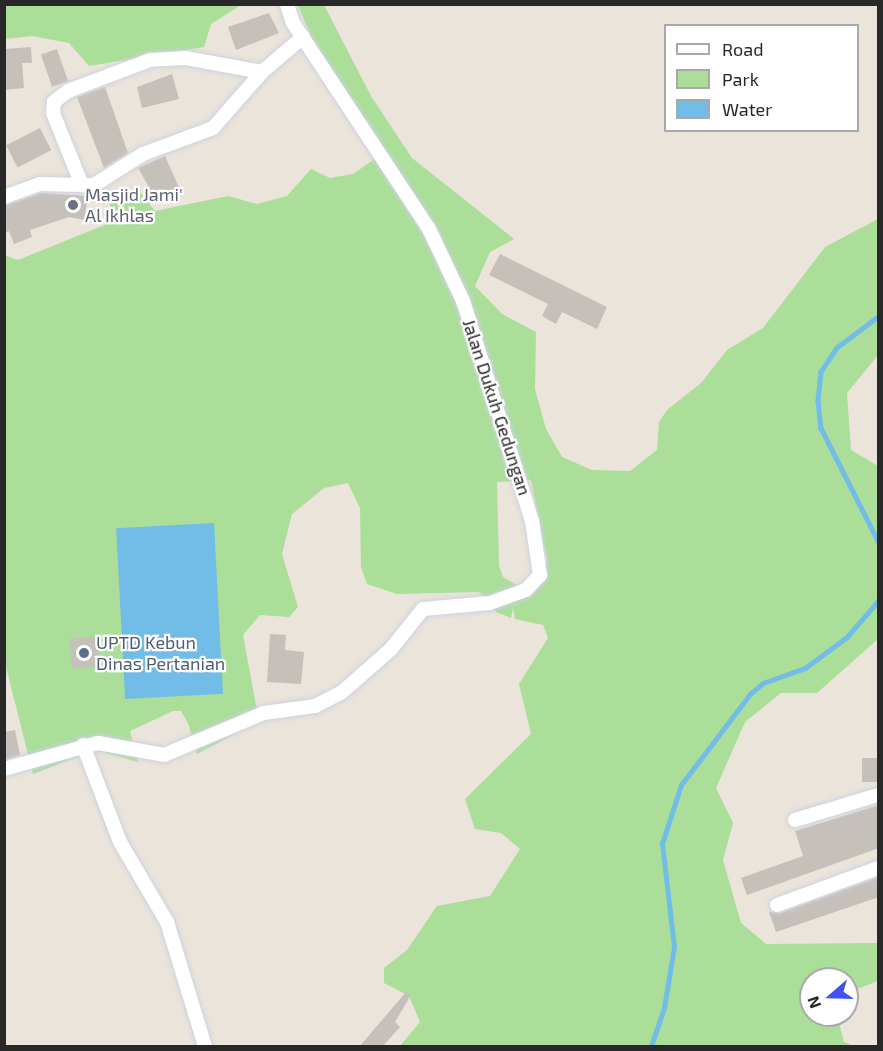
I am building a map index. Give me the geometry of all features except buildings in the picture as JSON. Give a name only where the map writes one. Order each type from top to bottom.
[{"type":"street","name":"Jalan Dukuh Gedungan","points":[[83,745],[164,755],[264,713],[305,710],[341,693],[391,649],[423,609],[512,596],[535,583],[541,563],[501,410],[458,290],[429,229],[303,37],[287,4]]},
{"type":"street","points":[[4,197],[40,184],[82,185],[108,180],[143,154],[213,128],[262,72],[303,37]]},
{"type":"street","points":[[82,185],[53,113],[54,102],[68,91],[150,60],[186,58],[262,72]]},
{"type":"street","points":[[4,769],[83,745],[120,842],[167,922],[205,1047]]},
{"type":"street","points":[[795,820],[879,795]]},
{"type":"street","points":[[777,905],[879,868]]},
{"type":"green space","points":[[5,5],[241,5],[211,24],[204,47],[89,66],[69,43],[32,36],[5,39]]},
{"type":"green space","points":[[298,5],[324,5],[371,96],[412,158],[514,239],[490,252],[475,286],[502,314],[536,332],[535,389],[546,429],[562,457],[592,470],[630,471],[657,450],[659,422],[667,410],[701,383],[727,350],[763,328],[825,247],[878,219],[878,355],[847,393],[851,450],[878,466],[878,639],[817,693],[781,693],[745,722],[716,788],[733,823],[723,860],[741,923],[766,944],[878,943],[878,981],[859,988],[859,967],[799,967],[799,1027],[840,1027],[844,1042],[854,1046],[400,1046],[420,1022],[409,996],[384,983],[384,968],[407,950],[437,906],[490,896],[520,849],[501,833],[475,829],[465,799],[531,734],[519,684],[548,638],[543,625],[515,619],[513,608],[511,618],[496,612],[479,592],[397,594],[367,584],[361,567],[360,508],[348,483],[324,488],[292,514],[282,554],[298,607],[289,617],[260,615],[243,635],[259,721],[197,754],[188,723],[181,711],[173,711],[130,731],[138,762],[95,750],[33,774],[4,659],[4,255],[18,260],[107,224],[112,192],[138,190],[155,211],[228,196],[257,204],[287,196],[311,169],[330,178],[353,174],[376,158],[338,104]],"holes":[[[531,480],[547,560],[542,583],[530,593],[503,577],[499,566],[497,482]]]},
{"type":"water","points":[[214,523],[223,694],[125,699],[116,528]]},
{"type":"waterway","points":[[878,317],[837,348],[821,372],[818,401],[821,428],[878,541]]},
{"type":"waterway","points":[[651,1046],[664,1008],[674,947],[662,844],[681,785],[750,694],[763,683],[805,668],[847,637],[878,601]]},
{"type":"place","name":"Masjid Jami' Al Ikhlas","points":[[73,205]]},
{"type":"place","name":"UPTD Kebun Dinas Pertanian","points":[[84,653]]}]
